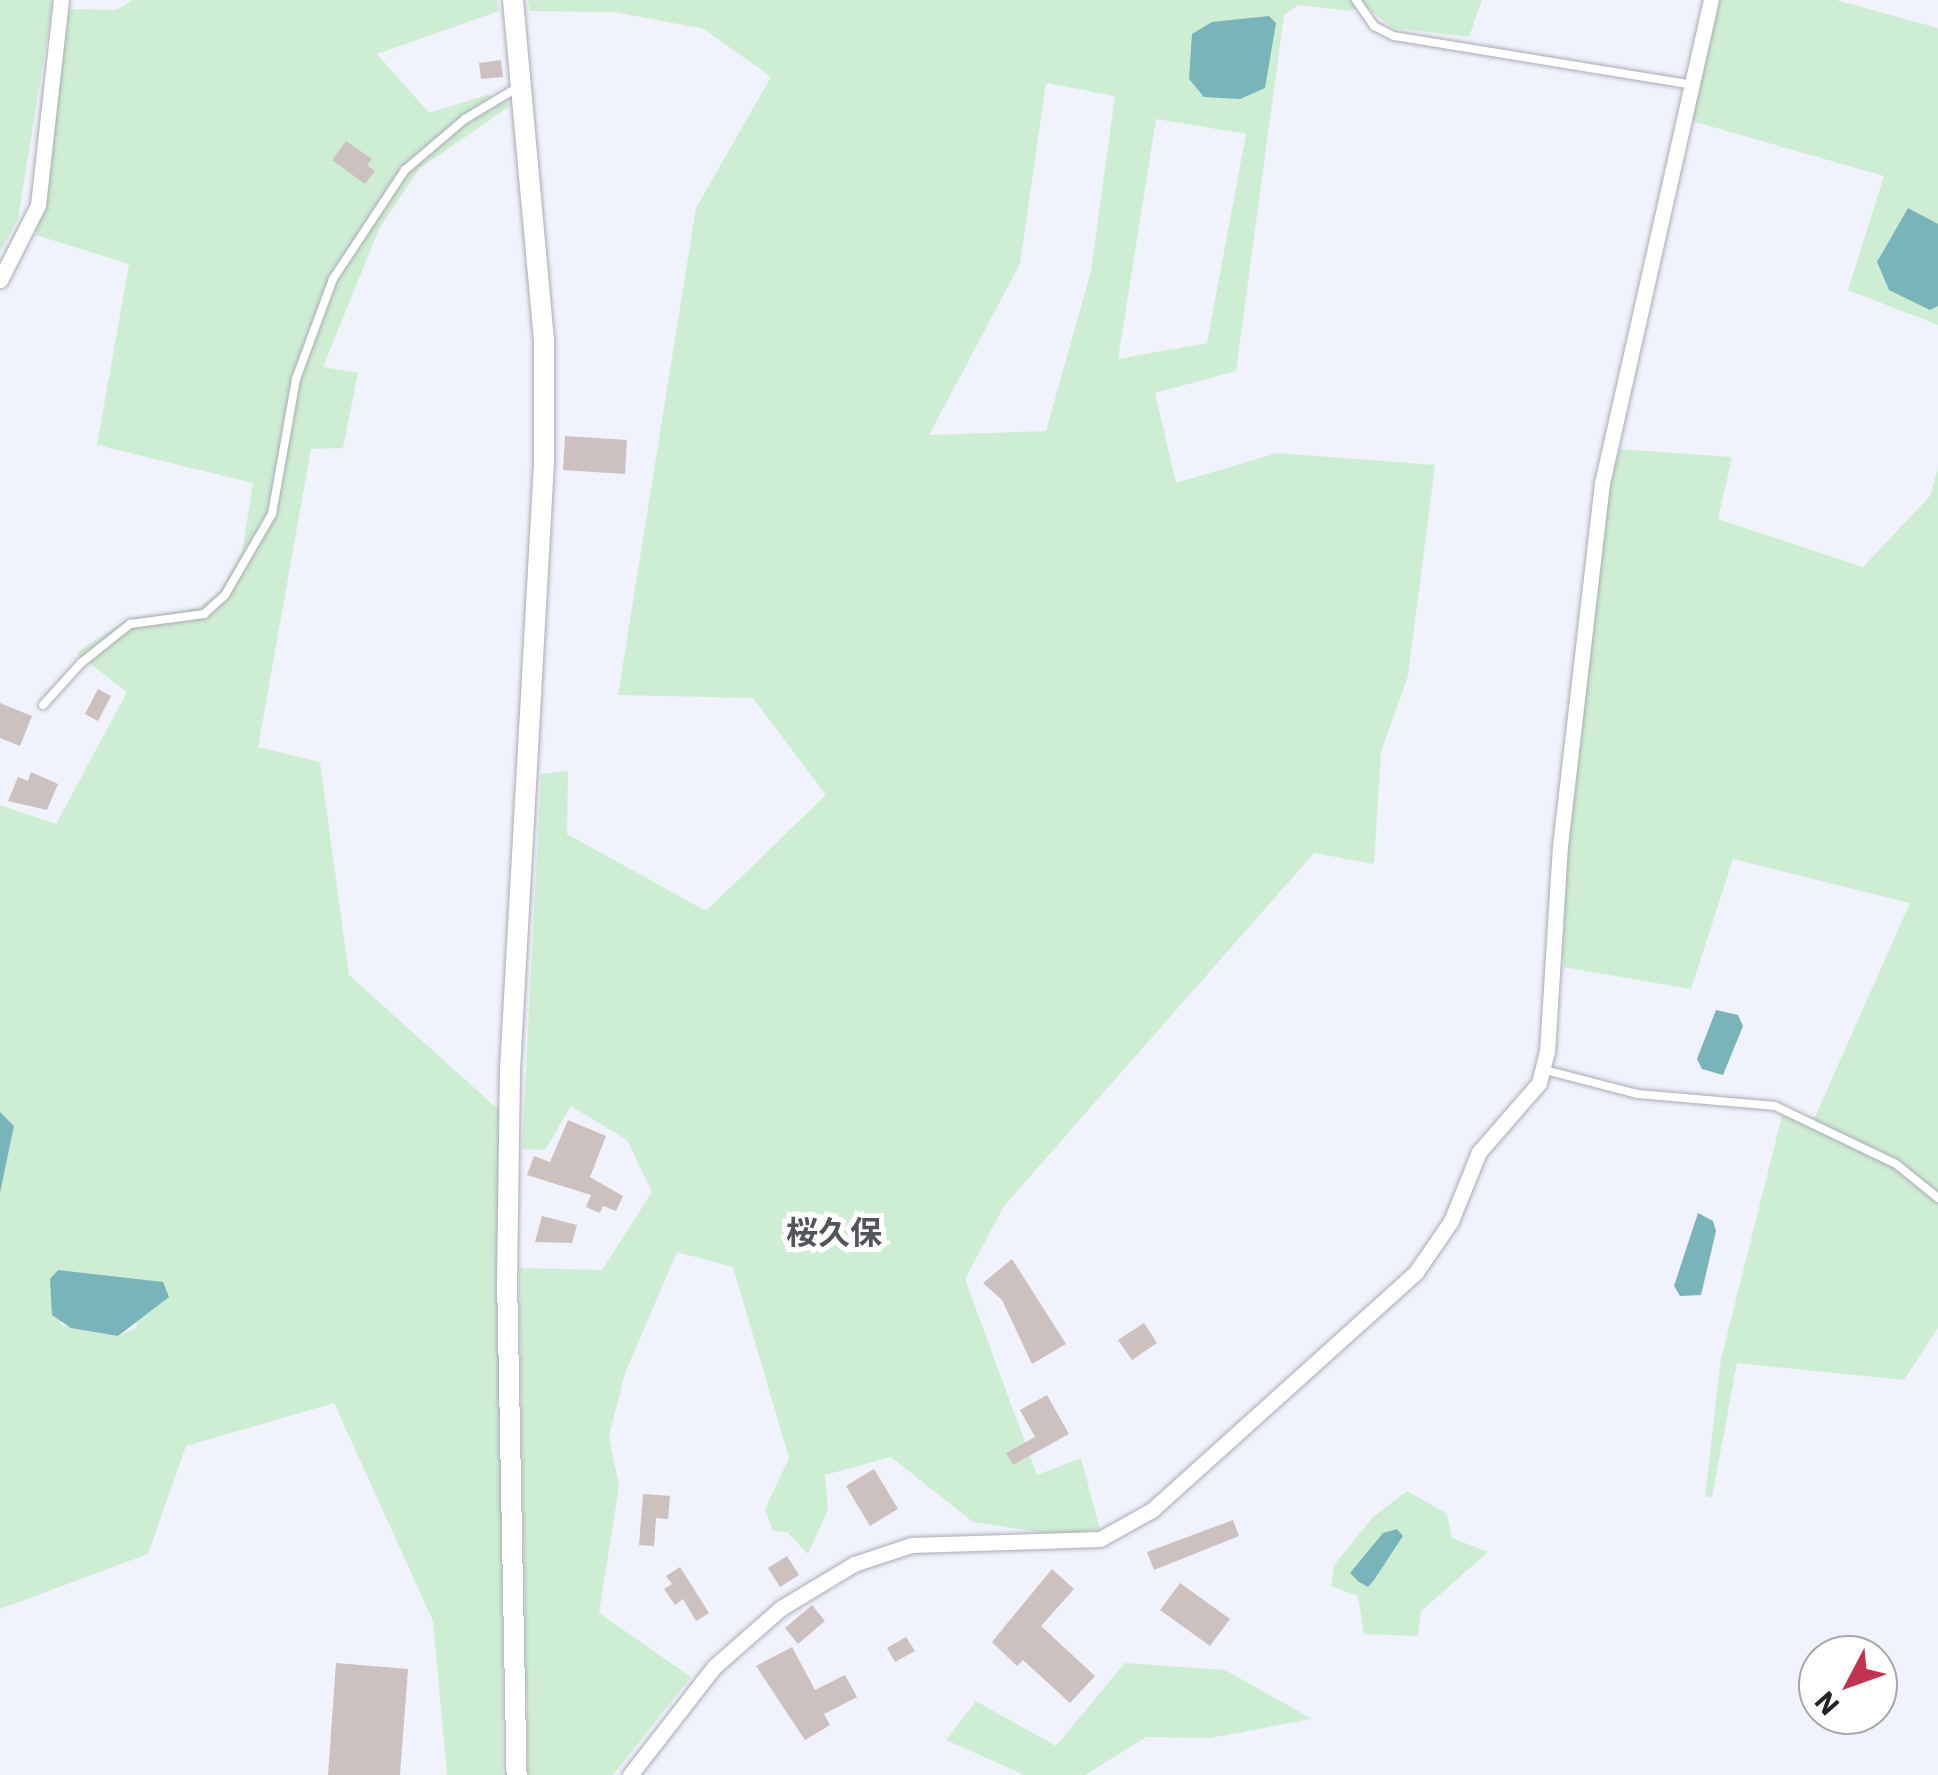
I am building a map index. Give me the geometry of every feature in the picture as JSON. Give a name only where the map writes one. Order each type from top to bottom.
[{"type":"street","points":[[0,280],[38,205],[61,0]]},
{"type":"street","points":[[513,0],[544,338],[544,463],[510,1069],[507,1276],[517,1775]]},
{"type":"street","points":[[630,1775],[714,1666],[781,1608],[854,1564],[912,1546],[1100,1539],[1152,1510],[1416,1272],[1451,1221],[1479,1152],[1545,1070],[1564,807],[1602,484],[1688,84],[1711,0]]},
{"type":"lane","points":[[1356,0],[1374,26],[1394,36],[1688,84]]},
{"type":"lane","points":[[43,705],[81,663],[130,624],[204,614],[225,595],[272,514],[296,379],[334,280],[405,170],[464,118],[522,86]]},
{"type":"lane","points":[[1545,1070],[1638,1094],[1774,1106],[1896,1164],[1938,1198]]},
{"type":"green space","points":[[0,0],[53,0],[18,219],[0,252]]},
{"type":"green space","points":[[132,0],[497,0],[499,11],[377,54],[429,113],[487,95],[512,105],[420,168],[379,229],[323,367],[358,373],[343,448],[311,449],[258,747],[320,762],[349,975],[500,1111],[503,1775],[447,1775],[433,1621],[334,1403],[186,1446],[148,1554],[0,1609],[0,1193],[14,1126],[0,1112],[0,805],[56,824],[127,692],[76,653],[128,619],[199,608],[220,591],[242,552],[253,483],[97,445],[129,264],[36,235],[70,9],[117,10]],"holes":[[[58,1270],[145,1281],[136,1328],[118,1336],[61,1325]]]},
{"type":"green space","points":[[528,0],[1482,0],[1469,37],[1393,28],[1365,6],[1351,11],[1298,5],[1284,15],[1236,371],[1155,393],[1176,483],[1277,453],[1435,465],[1408,676],[1381,752],[1374,864],[1314,853],[1004,1206],[965,1279],[1037,1475],[1081,1458],[1100,1529],[1064,1536],[973,1522],[891,1457],[825,1475],[828,1510],[808,1554],[787,1532],[773,1531],[765,1509],[789,1458],[733,1267],[677,1252],[625,1373],[609,1436],[619,1486],[599,1613],[691,1677],[613,1775],[528,1775],[519,1268],[602,1270],[652,1192],[627,1140],[571,1106],[545,1150],[522,1149],[541,774],[568,771],[567,834],[706,911],[826,795],[753,698],[618,695],[696,208],[771,77],[704,29],[615,12],[530,11]],"holes":[[[1046,83],[1115,96],[1091,271],[1046,431],[929,435],[1020,264]],[[1156,119],[1246,134],[1207,343],[1118,359]]]},
{"type":"green space","points":[[1720,0],[1836,0],[1938,28],[1938,325],[1848,290],[1884,176],[1692,121],[1704,43]]},
{"type":"green space","points":[[1620,449],[1732,457],[1718,519],[1863,567],[1930,496],[1938,468],[1938,1328],[1904,1380],[1737,1363],[1712,1497],[1705,1496],[1721,1359],[1782,1116],[1815,1117],[1910,903],[1733,859],[1691,989],[1563,967],[1567,835],[1607,495]]},
{"type":"green space","points":[[1407,1491],[1447,1514],[1452,1538],[1488,1552],[1421,1611],[1418,1636],[1364,1634],[1358,1596],[1331,1586],[1334,1565],[1373,1517]]},
{"type":"green space","points":[[1125,1663],[1225,1670],[1312,1719],[1210,1738],[1146,1737],[1085,1775],[1025,1775],[946,1740],[976,1701],[1056,1746]]},
{"type":"water","points":[[1269,16],[1276,23],[1265,88],[1240,99],[1204,97],[1189,79],[1192,34],[1212,22]]},
{"type":"water","points":[[1908,208],[1938,224],[1938,306],[1930,310],[1889,290],[1877,262]]},
{"type":"water","points":[[1716,1010],[1738,1015],[1743,1026],[1723,1075],[1702,1069],[1697,1059]]},
{"type":"water","points":[[0,1112],[14,1126],[0,1193]]},
{"type":"water","points":[[1698,1213],[1713,1221],[1716,1231],[1701,1295],[1680,1296],[1674,1286]]},
{"type":"water","points":[[58,1270],[163,1282],[169,1297],[118,1336],[71,1328],[52,1315],[50,1279]]},
{"type":"water","points":[[1397,1529],[1403,1536],[1374,1580],[1368,1587],[1359,1582],[1350,1573],[1383,1533]]},
{"type":"building","points":[[501,60],[503,77],[481,79],[479,63]]},
{"type":"building","points":[[346,141],[372,159],[367,165],[375,171],[365,184],[332,160]]},
{"type":"building","points":[[565,436],[627,440],[625,474],[563,470]]},
{"type":"building","points":[[98,689],[111,696],[98,721],[85,714]]},
{"type":"building","points":[[0,703],[32,716],[20,746],[0,738]]},
{"type":"building","points":[[31,772],[58,784],[47,810],[8,801],[18,777],[28,781]]},
{"type":"building","points":[[568,1120],[606,1136],[590,1177],[623,1196],[616,1211],[603,1206],[600,1213],[586,1207],[591,1195],[527,1175],[534,1156],[550,1162]]},
{"type":"building","points":[[542,1216],[577,1225],[572,1243],[535,1242]]},
{"type":"building","points":[[1012,1259],[1066,1344],[1032,1364],[1002,1300],[983,1283]]},
{"type":"building","points":[[1144,1323],[1157,1343],[1132,1360],[1118,1340]]},
{"type":"building","points":[[1047,1395],[1069,1434],[1013,1465],[1006,1453],[1035,1437],[1020,1410]]},
{"type":"building","points":[[874,1469],[898,1509],[870,1526],[846,1486]]},
{"type":"building","points":[[643,1494],[670,1496],[668,1519],[656,1518],[654,1546],[639,1545]]},
{"type":"building","points":[[1233,1520],[1239,1536],[1154,1570],[1147,1552]]},
{"type":"building","points":[[787,1556],[799,1575],[780,1587],[768,1568]]},
{"type":"building","points":[[680,1567],[709,1613],[696,1621],[683,1599],[675,1605],[664,1589],[672,1584],[666,1576]]},
{"type":"building","points":[[1052,1569],[1074,1589],[1041,1626],[1095,1676],[1070,1703],[1023,1660],[1017,1666],[992,1642]]},
{"type":"building","points":[[1180,1583],[1230,1619],[1210,1646],[1160,1610]]},
{"type":"building","points":[[812,1605],[825,1621],[798,1644],[785,1628]]},
{"type":"building","points":[[906,1637],[915,1651],[895,1662],[887,1648]]},
{"type":"building","points":[[792,1647],[815,1690],[845,1675],[857,1697],[824,1714],[830,1725],[805,1740],[756,1666]]},
{"type":"building","points":[[336,1663],[408,1669],[400,1775],[328,1775]]},
{"type":"district","name":"桜久保","points":[[834,1232]]}]
